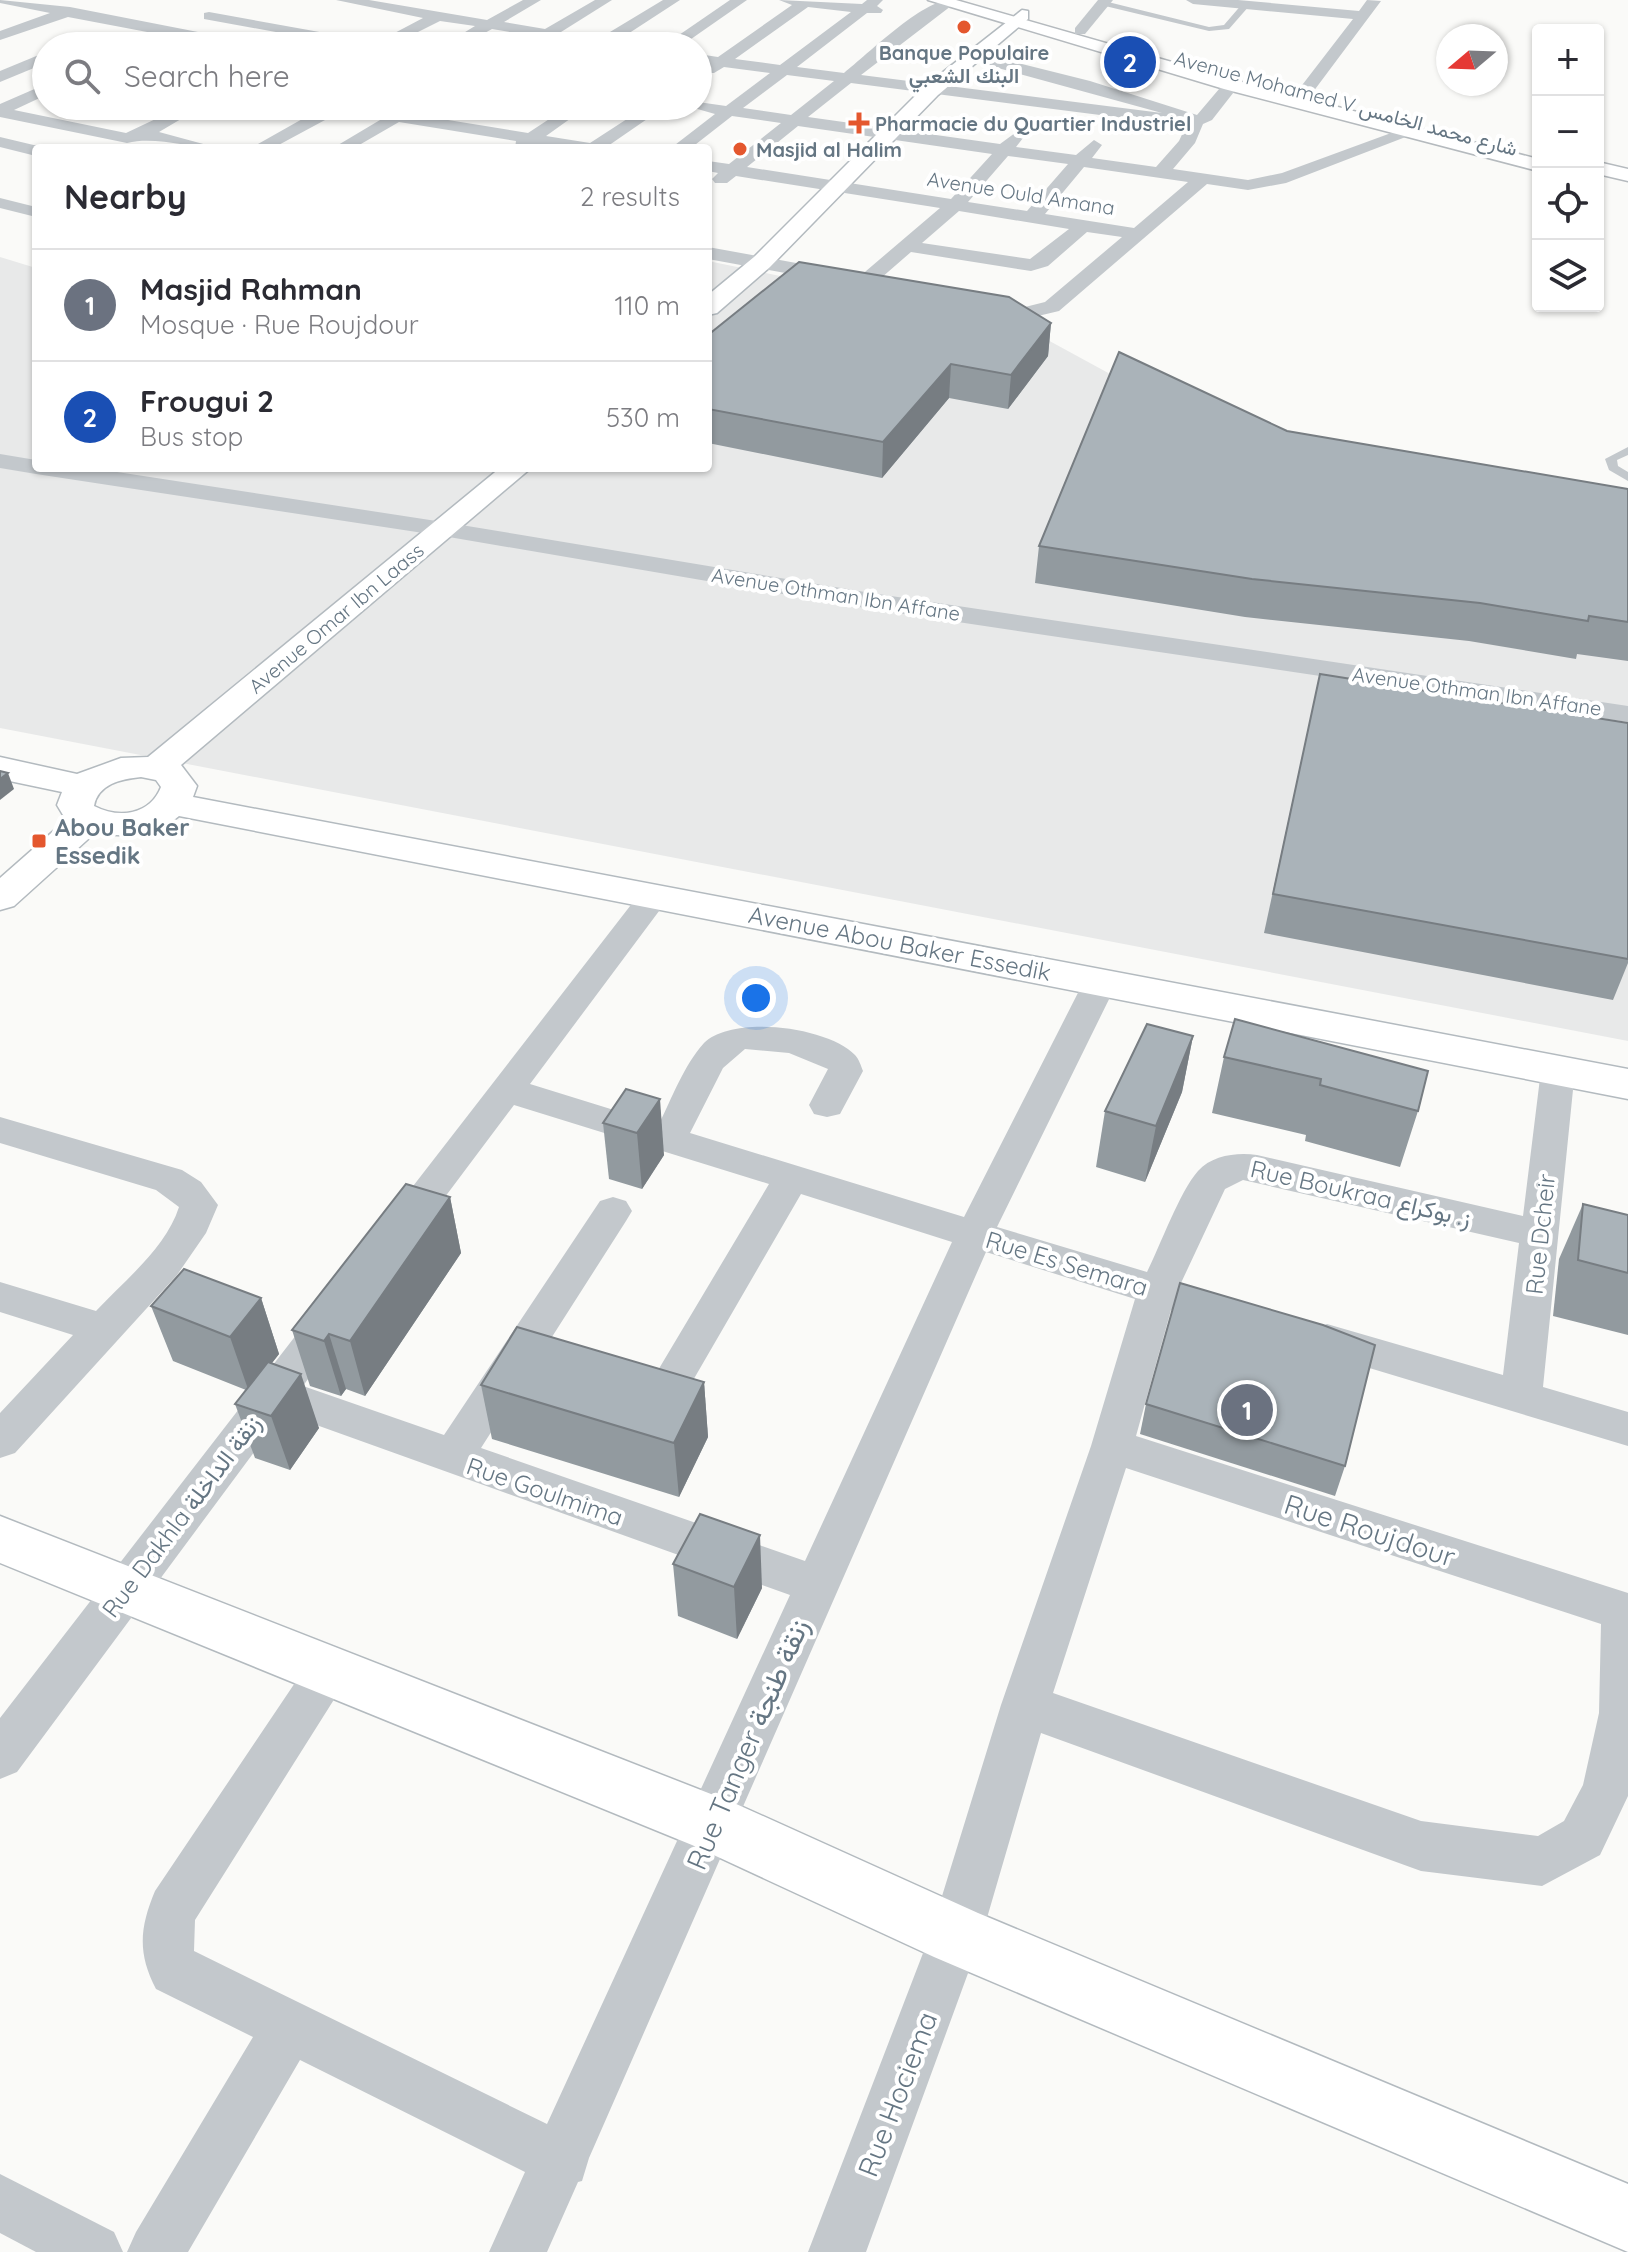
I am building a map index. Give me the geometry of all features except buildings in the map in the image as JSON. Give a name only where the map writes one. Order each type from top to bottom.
[{"type":"street","points":[[5,0],[170,32]]},
{"type":"street","points":[[343,0],[533,32]]},
{"type":"street","points":[[364,18],[400,0]]},
{"type":"street","points":[[476,32],[534,0]]},
{"type":"street","points":[[549,32],[605,0]]},
{"type":"street","points":[[621,32],[673,0]]},
{"type":"street","points":[[692,32],[740,0]]},
{"type":"street","points":[[786,0],[870,4],[910,14]]},
{"type":"street","name":"Avenue Mohamed V شارع محمد الخامس","points":[[968,0],[1231,85],[1532,164]]},
{"type":"street","points":[[1193,0],[1252,3],[1363,16]]},
{"type":"street","points":[[1304,93],[1375,0]]},
{"type":"street","points":[[712,68],[807,1]]},
{"type":"street","points":[[712,185],[844,80],[910,14],[942,1]]},
{"type":"street","name":"Avenue Mohamed V شارع محمد الخامس","points":[[942,1],[1080,31],[1532,151]]},
{"type":"street","points":[[1080,31],[1105,1]]},
{"type":"street","points":[[685,144],[870,4]]},
{"type":"street","points":[[406,32],[458,5]]},
{"type":"street","points":[[101,18],[127,8]]},
{"type":"street","points":[[0,36],[70,11]]},
{"type":"street","points":[[187,11],[325,32]]},
{"type":"street","points":[[712,305],[762,262],[931,91],[1016,18]]},
{"type":"street","points":[[970,56],[1151,103],[1189,116],[1194,122]]},
{"type":"street","points":[[712,61],[931,91],[1036,117],[1116,114],[1194,122],[1206,117],[1231,85]]},
{"type":"street","points":[[0,77],[32,63]]},
{"type":"street","points":[[866,281],[955,205],[1072,81]]},
{"type":"street","points":[[0,111],[32,96]]},
{"type":"street","points":[[712,108],[1248,185],[1286,178],[1408,133]]},
{"type":"street","points":[[0,111],[32,118]]},
{"type":"street","points":[[1032,217],[1082,161],[1116,114]]},
{"type":"street","points":[[40,120],[117,137],[144,133],[169,120]]},
{"type":"street","points":[[267,144],[309,120]]},
{"type":"street","points":[[349,144],[391,120]]},
{"type":"street","points":[[415,120],[467,128],[524,143],[559,120]]},
{"type":"street","points":[[445,141],[480,120]]},
{"type":"street","points":[[598,144],[636,120]]},
{"type":"street","points":[[1160,173],[1187,143],[1194,122]]},
{"type":"street","points":[[144,133],[192,144]]},
{"type":"street","points":[[0,142],[32,150]]},
{"type":"street","name":"Avenue Ould Amana","points":[[712,167],[1137,234]]},
{"type":"street","points":[[1604,169],[1628,175]]},
{"type":"street","points":[[968,303],[1021,314],[1044,312],[1201,180]]},
{"type":"street","points":[[1604,181],[1628,187]]},
{"type":"street","points":[[0,203],[32,211]]},
{"type":"street","points":[[907,246],[1031,265],[1041,262],[1083,226]]},
{"type":"street","points":[[712,254],[895,288]]},
{"type":"street","points":[[0,461],[32,466]]},
{"type":"street","name":"Avenue Othman Ibn Affane","points":[[71,472],[443,529],[871,601],[1628,714]]},
{"type":"street","name":"Avenue Omar Ibn Laass","points":[[156,768],[512,472]]},
{"type":"street","points":[[0,768],[86,803],[116,825],[132,824],[162,812],[172,804],[179,786],[168,772],[156,768],[126,767],[86,803],[1,897]]},
{"type":"street","name":"Avenue Abou Baker Essedik","points":[[172,804],[1628,1084]]},
{"type":"street","points":[[381,1254],[655,895]]},
{"type":"street","name":"Rue Tanger زنقة طنجة","points":[[518,2252],[562,2161],[974,1235],[1101,981]]},
{"type":"street","points":[[669,1140],[718,1050],[745,1038],[783,1039],[842,1062],[846,1071],[844,1080],[827,1105]]},
{"type":"street","name":"Rue Dcheir","points":[[1521,1397],[1558,1070]]},
{"type":"street","name":"Rue Es Semara","points":[[507,1090],[1217,1308]]},
{"type":"street","points":[[0,1130],[169,1180],[188,1192],[199,1205],[193,1223],[163,1265],[0,1441]]},
{"type":"street","name":"Rue Boukraa ز. بوكراع","points":[[1025,1705],[1112,1446],[1157,1291],[1210,1181],[1220,1171],[1238,1165],[1541,1234]]},
{"type":"street","points":[[674,1377],[792,1178]]},
{"type":"street","points":[[452,1458],[613,1211]]},
{"type":"street","name":"Rue Dakhla زنقة الداخلة","points":[[0,1756],[352,1292]]},
{"type":"street","points":[[0,1297],[105,1330]]},
{"type":"street","points":[[1293,1330],[1628,1429]]},
{"type":"street","name":"Rue Goulmima","points":[[275,1393],[816,1585]]},
{"type":"street","name":"Rue Roujdour","points":[[1112,1446],[1626,1613]]},
{"type":"street","points":[[0,1539],[713,1824],[956,1935],[1628,2219]]},
{"type":"street","points":[[1025,1705],[1421,1846],[1542,1861],[1582,1838],[1606,1790],[1623,1713],[1626,1613]]},
{"type":"street","points":[[329,1671],[173,1909],[167,1933],[167,1958],[175,1970],[562,2161]]},
{"type":"street","name":"Rue Hociema","points":[[837,2252],[956,1935],[1025,1705]]},
{"type":"street","points":[[156,2252],[289,2028]]},
{"type":"street","points":[[0,2202],[94,2252]]},
{"type":"lane","points":[[1105,1],[1209,29],[1226,27],[1252,3]]},
{"type":"lane","points":[[1628,450],[1611,459],[1613,468],[1628,477]]},
{"type":"shaded area","points":[[0,257],[32,267],[32,472],[712,472],[712,262],[1022,326],[1257,454],[1628,507],[1628,1041],[0,728]]},
{"type":"place","name":"Banque Populaire البنك الشعبي","points":[[964,27]]},
{"type":"place","name":"Frougui 2","points":[[1130,62]]},
{"type":"place","name":"Pharmacie du Quartier Industriel","points":[[859,123]]},
{"type":"place","name":"Masjid al Halim","points":[[740,149]]},
{"type":"place","name":"Abou Baker Essedik","points":[[39,841]]},
{"type":"place","name":"Masjid Rahman","points":[[1247,1410]]}]
